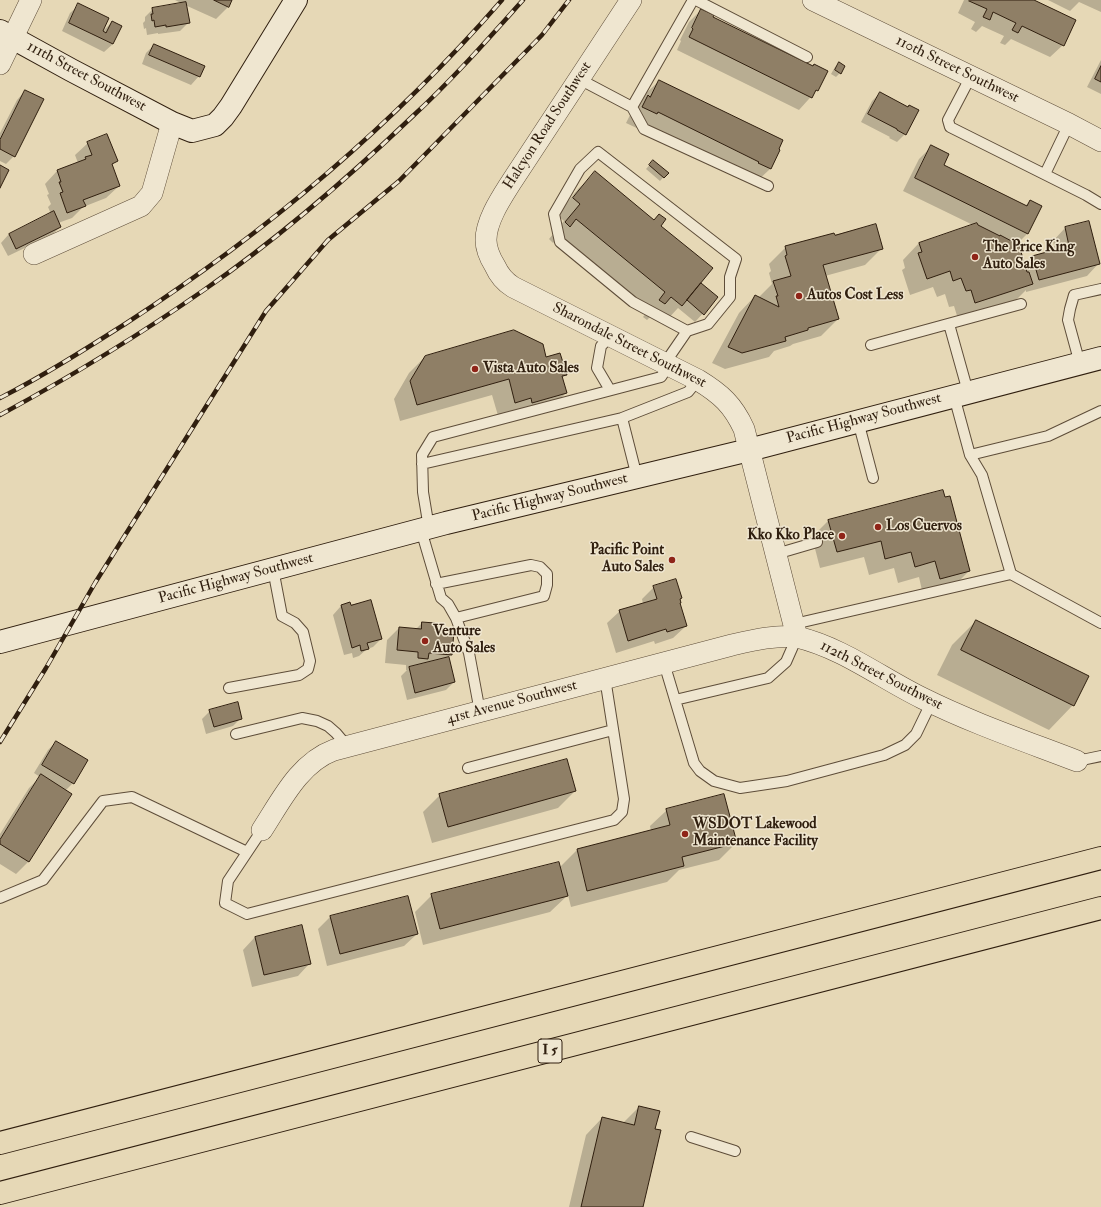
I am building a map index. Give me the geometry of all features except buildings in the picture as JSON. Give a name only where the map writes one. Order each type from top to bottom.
[{"type":"highway","points":[[0,1143],[1101,858]]},
{"type":"highway","name":"I 5","points":[[0,1193],[1101,908]]},
{"type":"main road","name":"111th Street Southwest","points":[[6,34],[172,123],[192,131],[215,125],[231,106],[296,0]]},
{"type":"main road","name":"Pacific Highway Southwest","points":[[0,642],[425,529],[749,450],[1101,358]]},
{"type":"street","points":[[0,64],[6,34],[31,0]]},
{"type":"street","name":"Halcyon Road Southwest","points":[[491,259],[486,240],[488,228],[496,208],[512,181],[631,0]]},
{"type":"street","name":"110th Street Southwest","points":[[813,0],[971,76],[1101,141]]},
{"type":"street","points":[[34,254],[141,206],[152,193],[172,123]]},
{"type":"street","name":"Sharondale Street Southwest","points":[[491,259],[500,275],[510,285],[698,380],[715,391],[736,412],[744,429],[749,450]]},
{"type":"street","points":[[749,450],[796,631]]},
{"type":"street","name":"41st Avenue Southwest","points":[[262,830],[304,770],[326,753],[347,746],[605,678],[752,640],[783,636],[796,631]]},
{"type":"street","name":"112th Street Southwest","points":[[796,631],[813,642],[833,650],[931,703],[1077,761]]},
{"type":"lane","points":[[632,107],[693,0]]},
{"type":"lane","points":[[696,0],[807,57]]},
{"type":"lane","points":[[971,76],[948,120],[950,127],[1045,174],[1101,204]]},
{"type":"lane","points":[[579,79],[632,107],[644,129],[768,186]]},
{"type":"lane","points":[[1045,174],[1069,124]]},
{"type":"lane","points":[[480,712],[469,653],[456,618],[448,604],[441,598],[436,584],[425,529],[422,492],[422,455],[432,437],[661,377],[687,331],[708,324],[730,297],[730,277],[736,259],[598,152],[580,169],[554,214],[560,242],[633,302],[687,331]]},
{"type":"lane","points":[[1080,364],[1068,320],[1070,309],[1074,295],[1101,289]]},
{"type":"lane","points":[[871,345],[1021,304]]},
{"type":"lane","points":[[949,324],[970,455],[982,475],[1011,574]]},
{"type":"lane","points":[[610,390],[597,368],[601,346],[611,336]]},
{"type":"lane","points":[[422,464],[622,418],[688,392],[698,380]]},
{"type":"lane","points":[[970,455],[1048,436],[1101,411]]},
{"type":"lane","points":[[622,418],[637,477]]},
{"type":"lane","points":[[858,421],[873,478]]},
{"type":"lane","points":[[776,554],[817,542]]},
{"type":"lane","points":[[436,584],[531,565],[540,567],[547,574],[547,585],[544,596],[456,618]]},
{"type":"lane","points":[[229,688],[299,675],[308,668],[310,661],[304,632],[295,623],[282,616],[273,569]]},
{"type":"lane","points":[[675,700],[768,678],[786,662],[796,631],[1011,574],[1101,623]]},
{"type":"lane","points":[[664,663],[694,763],[700,771],[714,781],[740,788],[787,782],[884,755],[905,745],[916,734],[931,703]]},
{"type":"lane","points":[[262,830],[228,881],[225,903],[247,914],[614,820],[622,812],[624,799],[605,678]]},
{"type":"lane","points":[[236,734],[302,718],[317,721],[328,726],[347,746]]},
{"type":"lane","points":[[468,768],[613,730]]},
{"type":"lane","points":[[1077,761],[1101,756]]},
{"type":"lane","points":[[0,898],[43,880],[103,801],[132,797],[247,852]]},
{"type":"lane","points":[[691,1137],[735,1151]]},
{"type":"railway","points":[[0,398],[48,372],[125,324],[177,289],[277,215],[325,175],[417,91],[502,0]]},
{"type":"railway","points":[[0,415],[129,340],[204,290],[259,250],[364,162],[443,87],[523,0]]},
{"type":"railway","points":[[0,742],[46,668],[95,583],[266,311],[328,240],[399,181],[542,35],[569,0]]},
{"type":"place","name":"The Price King Auto Sales","points":[[975,257]]},
{"type":"place","name":"Autos Cost Less","points":[[799,296]]},
{"type":"place","name":"Vista Auto Sales","points":[[475,369]]},
{"type":"place","name":"Los Cuervos","points":[[878,527]]},
{"type":"place","name":"Kko Kko Place","points":[[842,536]]},
{"type":"place","name":"Pacific Point Auto Sales","points":[[672,560]]},
{"type":"place","name":"Venture Auto Sales","points":[[425,641]]},
{"type":"place","name":"WSDOT Lakewood Maintenance Facility","points":[[685,834]]}]
